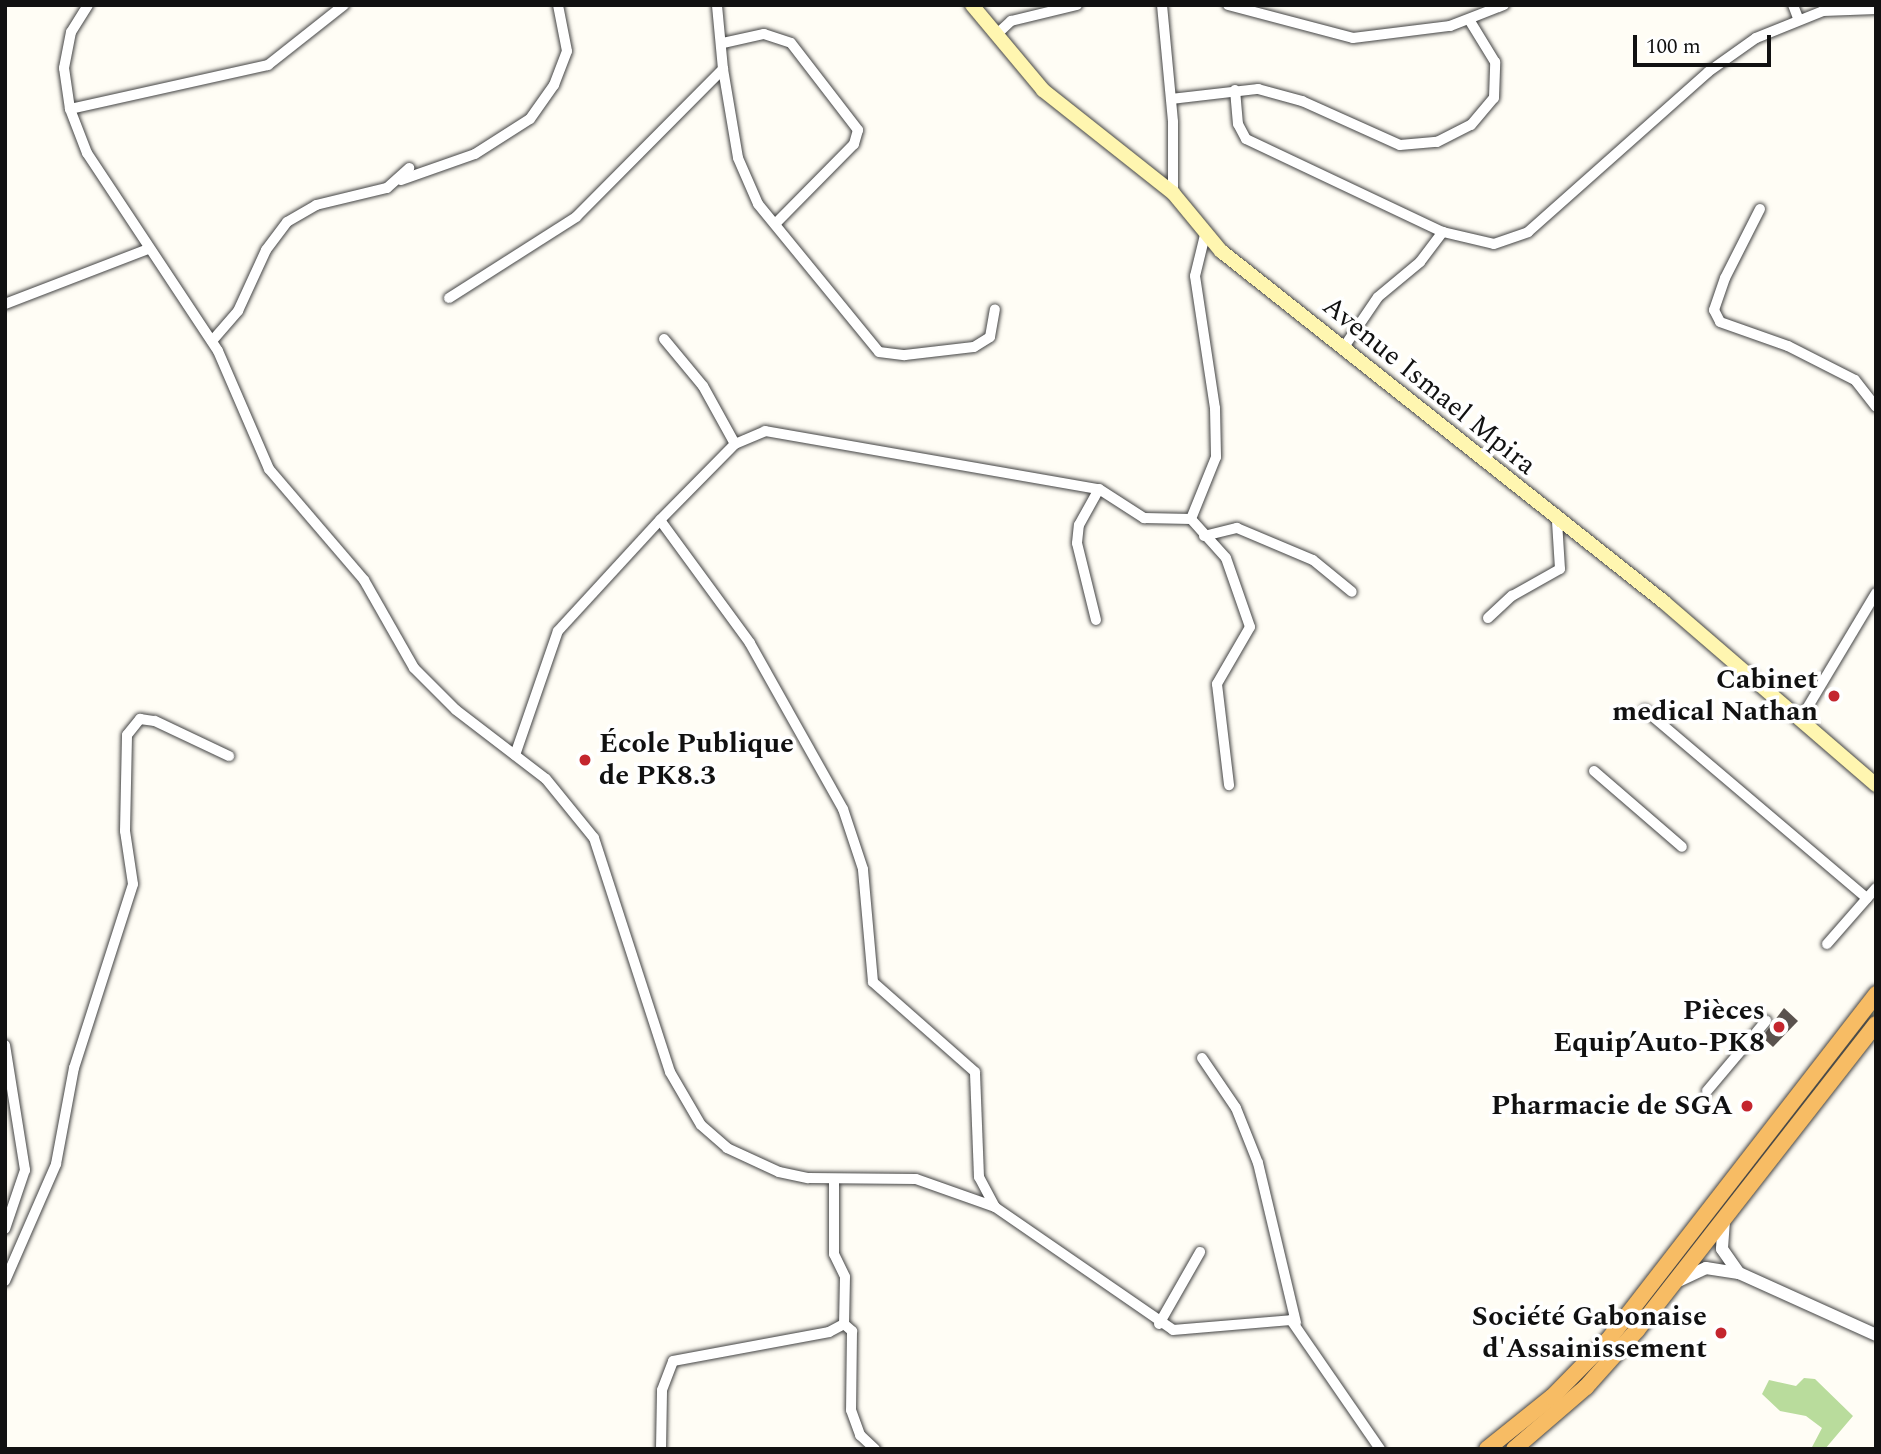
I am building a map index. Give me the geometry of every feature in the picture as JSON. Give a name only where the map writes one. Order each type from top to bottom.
[{"type":"highway","points":[[1487,1449],[1552,1397],[1608,1340],[1876,994]]},
{"type":"highway","points":[[1514,1449],[1532,1443],[1586,1387],[1676,1283],[1876,1024]]},
{"type":"main road","name":"Avenue Ismael Mpira","points":[[972,5],[1065,110],[1173,193],[1205,235],[1557,521],[1664,602],[1876,785]]},
{"type":"street","points":[[88,5],[65,49],[69,108],[88,153],[148,249],[212,341],[259,451],[281,487],[364,580],[427,684],[560,793],[594,838],[614,887],[645,1004],[688,1109],[712,1136],[745,1158],[794,1176],[916,1179],[995,1207],[1159,1324],[1188,1332],[1261,1320],[1296,1323]]},
{"type":"street","points":[[69,108],[268,65],[344,5]]},
{"type":"street","points":[[212,341],[237,311],[266,250],[287,222],[316,205],[387,188],[401,180],[475,154],[530,119],[554,85],[567,51],[558,5]]},
{"type":"street","points":[[718,5],[723,69],[746,182],[775,224],[879,352],[905,355],[974,348],[989,337],[995,309]]},
{"type":"street","points":[[996,35],[1011,22],[1077,5]]},
{"type":"street","points":[[1162,5],[1171,99],[1173,193]]},
{"type":"street","points":[[1228,5],[1271,11],[1353,38],[1470,21],[1504,5]]},
{"type":"street","points":[[1793,5],[1798,18]]},
{"type":"street","points":[[1236,90],[1238,124],[1246,139],[1443,232],[1494,244],[1528,232],[1739,48],[1798,18],[1876,9]]},
{"type":"street","points":[[1171,99],[1258,89],[1302,101],[1400,145],[1437,142],[1471,125],[1494,98],[1495,62],[1470,21]]},
{"type":"street","points":[[723,43],[764,34],[791,43],[858,130],[853,144],[775,224]]},
{"type":"street","points":[[449,298],[576,217],[723,69]]},
{"type":"street","points":[[401,180],[409,168]]},
{"type":"street","points":[[1760,209],[1725,278],[1714,310],[1720,322],[1788,346],[1855,380],[1876,407]]},
{"type":"street","points":[[1344,347],[1378,297],[1420,262],[1443,232]]},
{"type":"street","points":[[1191,519],[1216,457],[1215,408],[1195,276],[1205,235]]},
{"type":"street","points":[[5,304],[148,249]]},
{"type":"street","points":[[664,339],[703,386],[735,444]]},
{"type":"street","points":[[515,755],[558,631],[660,520],[735,444],[765,431],[1099,489],[1144,518],[1191,519]]},
{"type":"street","points":[[1096,620],[1077,543],[1079,526],[1099,489]]},
{"type":"street","points":[[1191,519],[1226,558],[1249,616],[1246,635],[1217,684],[1229,785]]},
{"type":"street","points":[[660,520],[750,643],[843,809],[863,869],[873,982],[975,1072],[979,1177],[995,1207]]},
{"type":"street","points":[[1488,618],[1512,596],[1560,569],[1557,521]]},
{"type":"street","points":[[1204,536],[1237,528],[1313,559],[1352,592]]},
{"type":"street","points":[[1800,720],[1876,593]]},
{"type":"street","points":[[1645,710],[1867,898]]},
{"type":"street","points":[[5,1281],[56,1164],[74,1068],[130,895],[127,735],[140,719],[155,721],[229,756]]},
{"type":"street","points":[[1594,771],[1682,847]]},
{"type":"street","points":[[1827,944],[1876,888]]},
{"type":"street","points":[[1707,1091],[1766,1021]]},
{"type":"street","points":[[5,1045],[25,1170],[5,1229]]},
{"type":"street","points":[[1202,1058],[1236,1108],[1258,1163],[1296,1323],[1380,1449]]},
{"type":"street","points":[[834,1179],[834,1254],[845,1278],[844,1324]]},
{"type":"street","points":[[1724,1218],[1722,1249],[1739,1273]]},
{"type":"street","points":[[1159,1324],[1200,1252]]},
{"type":"street","points":[[1676,1283],[1706,1268],[1739,1273],[1876,1335]]},
{"type":"street","points":[[661,1449],[662,1390],[673,1361],[828,1332],[844,1324]]},
{"type":"street","points":[[844,1324],[852,1331],[851,1410],[860,1435],[875,1449]]},
{"type":"green space","points":[[1876,1004],[1876,1012],[1598,1367],[1519,1439],[1497,1449],[1543,1414]]},
{"type":"green space","points":[[1804,1378],[1815,1379],[1853,1416],[1825,1449],[1811,1449],[1822,1428],[1806,1416],[1780,1411],[1762,1394],[1769,1380],[1796,1386]]},
{"type":"building","name":"Pièces Equip’Auto-PK8","points":[[1784,1008],[1798,1021],[1773,1047],[1762,1037]]},
{"type":"place","name":"Cabinet medical Nathan","points":[[1834,696]]},
{"type":"place","name":"École Publique de PK8.3","points":[[585,760]]},
{"type":"place","name":"Pièces Equip’Auto-PK8","points":[[1779,1027]]},
{"type":"place","name":"Pharmacie de SGA","points":[[1747,1106]]},
{"type":"place","name":"Société Gabonaise d'Assainissement","points":[[1721,1333]]}]
